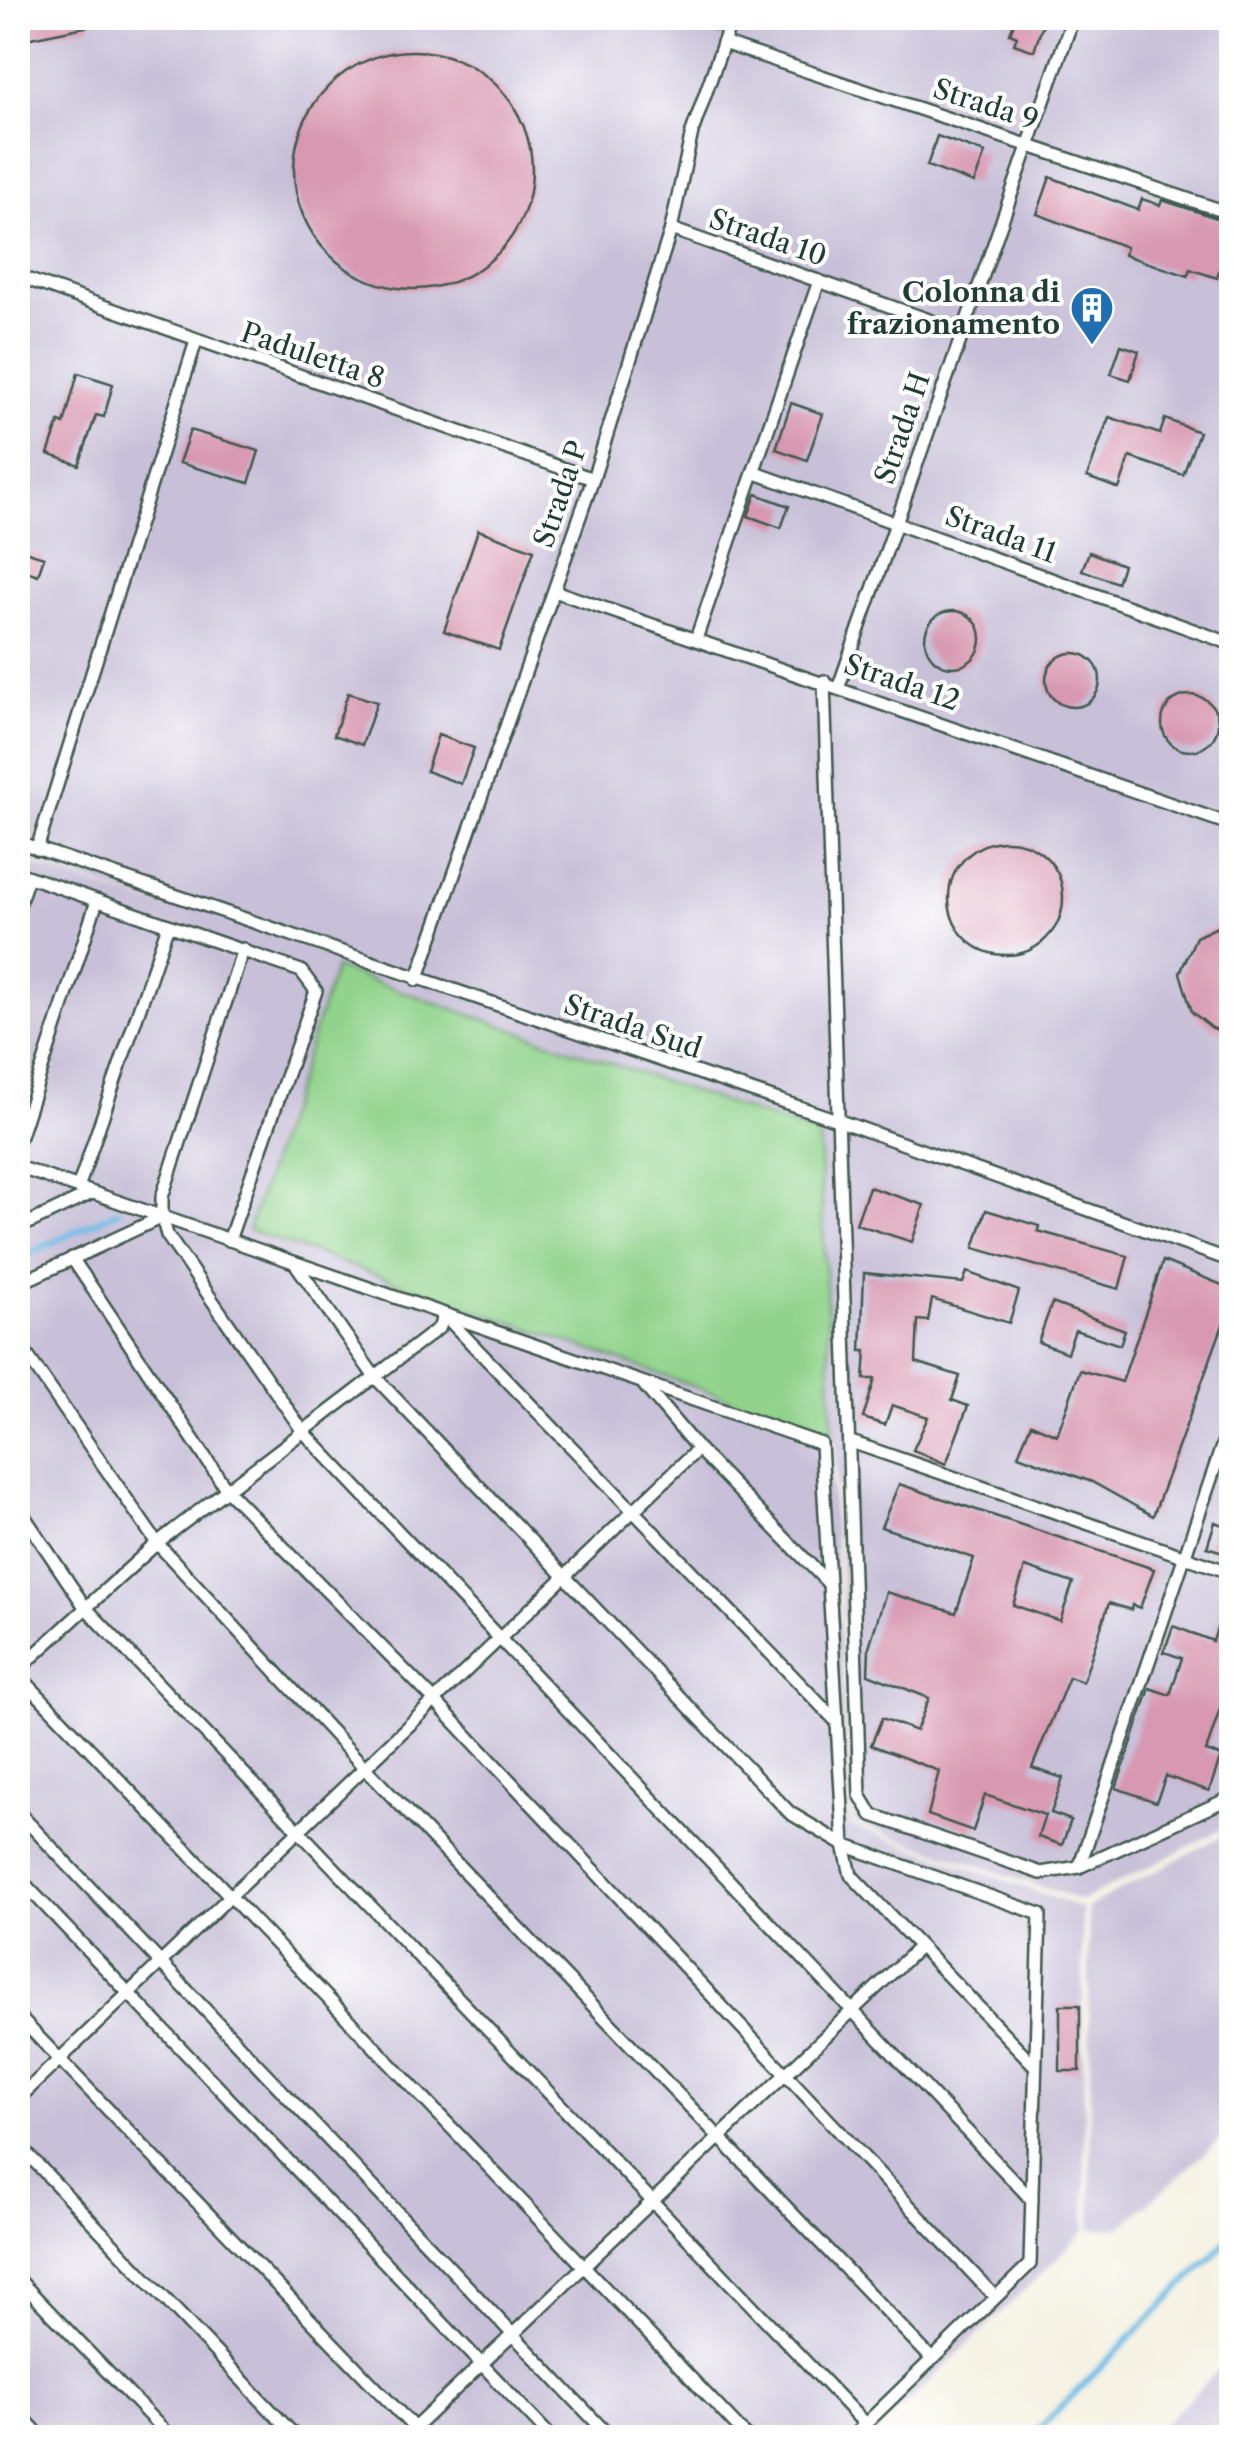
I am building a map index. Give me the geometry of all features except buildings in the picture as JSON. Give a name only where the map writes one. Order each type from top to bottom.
[{"type":"lane","points":[[698,18],[730,22]]},
{"type":"lane","name":"Strada H","points":[[839,686],[1072,18]]},
{"type":"lane","name":"Strada P","points":[[417,980],[593,479],[671,229],[692,132],[730,22]]},
{"type":"lane","name":"Strada 9","points":[[723,44],[1232,214]]},
{"type":"lane","name":"Strada 10","points":[[671,229],[963,332]]},
{"type":"lane","name":"Paduletta 8","points":[[18,276],[593,479]]},
{"type":"lane","points":[[696,639],[819,282]]},
{"type":"lane","points":[[37,849],[196,341]]},
{"type":"lane","name":"Strada 11","points":[[753,472],[1232,644]]},
{"type":"lane","name":"Strada 12","points":[[554,591],[839,686],[1232,825]]},
{"type":"lane","points":[[824,681],[860,1795],[872,1814],[1041,1873],[1079,1867],[1232,1798]]},
{"type":"lane","name":"Strada Sud","points":[[18,842],[837,1120],[1232,1262]]},
{"type":"lane","points":[[18,907],[23,875],[301,971],[316,990],[229,1240]]},
{"type":"lane","points":[[18,1142],[97,902]]},
{"type":"lane","points":[[78,1188],[168,926]]},
{"type":"lane","points":[[243,949],[162,1197],[167,1235],[302,1430],[1032,2200]]},
{"type":"lane","points":[[18,1167],[821,1444],[834,1719],[844,1845],[851,1875],[1036,2066]]},
{"type":"lane","points":[[18,1228],[92,1193]]},
{"type":"lane","points":[[18,1284],[162,1217]]},
{"type":"lane","points":[[72,1258],[227,1490],[435,1701],[995,2298]]},
{"type":"lane","points":[[295,1263],[374,1376],[790,1813],[844,1845],[1040,1914],[1030,2264],[850,2438]]},
{"type":"lane","points":[[443,1314],[440,1327],[156,1543],[18,1672],[748,2438]]},
{"type":"lane","points":[[443,1314],[834,1719]]},
{"type":"lane","points":[[18,1342],[156,1543],[365,1768],[932,2359]]},
{"type":"lane","points":[[641,1382],[698,1450],[828,1584]]},
{"type":"lane","points":[[1079,1867],[1232,1416]]},
{"type":"lane","points":[[851,1442],[1232,1572]]},
{"type":"lane","points":[[18,2099],[698,1450]]},
{"type":"lane","points":[[18,1507],[84,1607],[865,2424]]},
{"type":"lane","points":[[18,1812],[156,1967],[509,2338],[611,2438]]},
{"type":"lane","points":[[18,1877],[132,1990],[486,2360],[552,2438]]},
{"type":"lane","points":[[404,2438],[419,2433],[486,2360],[918,1948]]},
{"type":"lane","points":[[18,2016],[419,2433]]},
{"type":"lane","points":[[18,2144],[297,2438]]},
{"type":"lane","points":[[18,2278],[171,2438]]},
{"type":"lane","points":[[18,2412],[42,2438]]},
{"type":"shaded area","points":[[18,18],[1231,18],[1231,1825],[1082,1901],[853,1823],[819,1135],[248,1230],[829,1435],[851,1825],[1082,1908],[1086,2230],[872,2437],[18,2437],[18,859],[181,915],[18,856]]},
{"type":"shaded area","points":[[1231,1831],[1231,2130],[1120,2228],[1091,2230],[1088,1907]]},
{"type":"shaded area","points":[[1231,2358],[1231,2437],[1150,2437],[1192,2396]]},
{"type":"green space","points":[[335,968],[819,1135],[833,1435],[248,1230]]},
{"type":"waterway","points":[[18,1259],[118,1211]]},
{"type":"waterway","points":[[1030,2438],[1232,2236]]},
{"type":"place","name":"Colonna di frazionamento","points":[[1092,346]]}]
